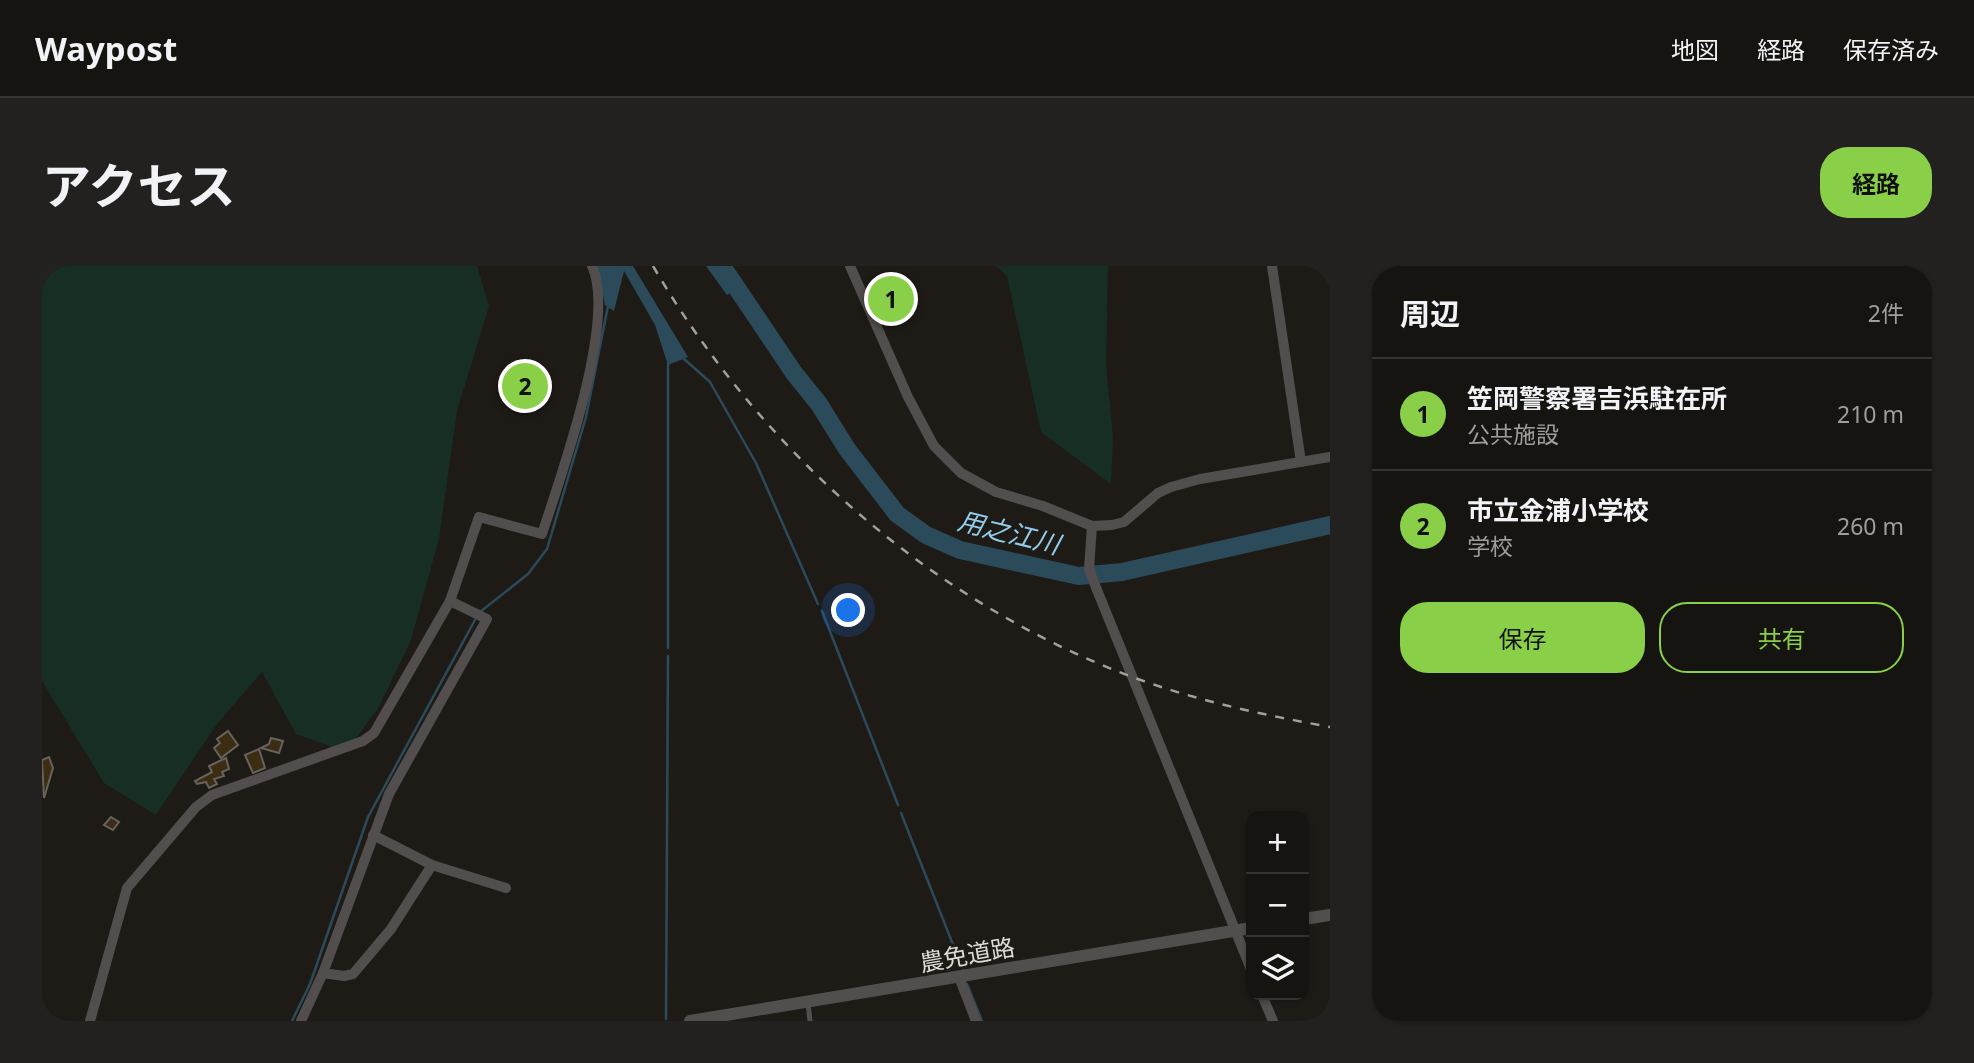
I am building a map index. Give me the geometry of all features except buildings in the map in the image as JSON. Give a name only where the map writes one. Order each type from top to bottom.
[{"type":"street","points":[[90,1021],[124,897],[135,876],[196,807],[212,795],[363,741],[374,733],[452,602],[479,517],[542,534],[580,418],[600,293],[592,266]]},
{"type":"street","points":[[850,266],[908,397],[934,446],[948,463],[982,486],[1093,526],[1124,522],[1158,493],[1171,487],[1200,479],[1330,457]]},
{"type":"street","points":[[1272,266],[1301,462]]},
{"type":"street","points":[[1093,526],[1089,569],[1246,956]]},
{"type":"street","points":[[300,1021],[323,973],[395,782],[488,619],[452,602]]},
{"type":"street","points":[[373,835],[432,865],[506,888]]},
{"type":"street","points":[[323,973],[344,976],[353,974],[391,929],[432,865]]},
{"type":"street","points":[[1309,918],[1330,915]]},
{"type":"street","name":"農免道路","points":[[690,1021],[1246,929]]},
{"type":"street","points":[[959,977],[976,1021]]},
{"type":"street","points":[[1264,1000],[1273,1021]]},
{"type":"lane","points":[[808,1003],[810,1021]]},
{"type":"green space","points":[[42,266],[477,266],[489,306],[457,411],[439,539],[411,640],[379,707],[346,752],[296,734],[262,672],[217,724],[156,815],[104,783],[42,681]]},
{"type":"green space","points":[[996,266],[1108,266],[1106,366],[1113,437],[1111,484],[1041,432],[1007,276]]},
{"type":"water","points":[[597,266],[633,266],[688,357],[668,365],[655,325],[624,271],[614,311],[605,305]]},
{"type":"water","points":[[706,266],[731,266],[743,285],[727,295]]},
{"type":"waterway","name":"用之江川","points":[[722,266],[794,373],[819,404],[847,449],[897,514],[926,535],[960,550],[1079,576],[1122,572],[1330,525]]},
{"type":"waterway","points":[[480,612],[528,574],[547,549],[586,417],[608,306]]},
{"type":"waterway","points":[[683,358],[710,382],[756,463],[818,604]]},
{"type":"waterway","points":[[668,362],[668,648]]},
{"type":"waterway","points":[[822,611],[898,805]]},
{"type":"waterway","points":[[292,1021],[310,984],[368,817],[476,618]]},
{"type":"waterway","points":[[666,1019],[668,656]]},
{"type":"waterway","points":[[901,813],[963,970]]},
{"type":"waterway","points":[[967,984],[982,1021]]},
{"type":"railway","points":[[653,266],[696,334],[745,398],[799,458],[858,513],[922,563],[989,608],[1060,646],[1135,678],[1231,707],[1330,727]]},
{"type":"place","name":"笠岡警察署吉浜駐在所","points":[[891,299]]},
{"type":"place","name":"市立金浦小学校","points":[[525,386]]}]
